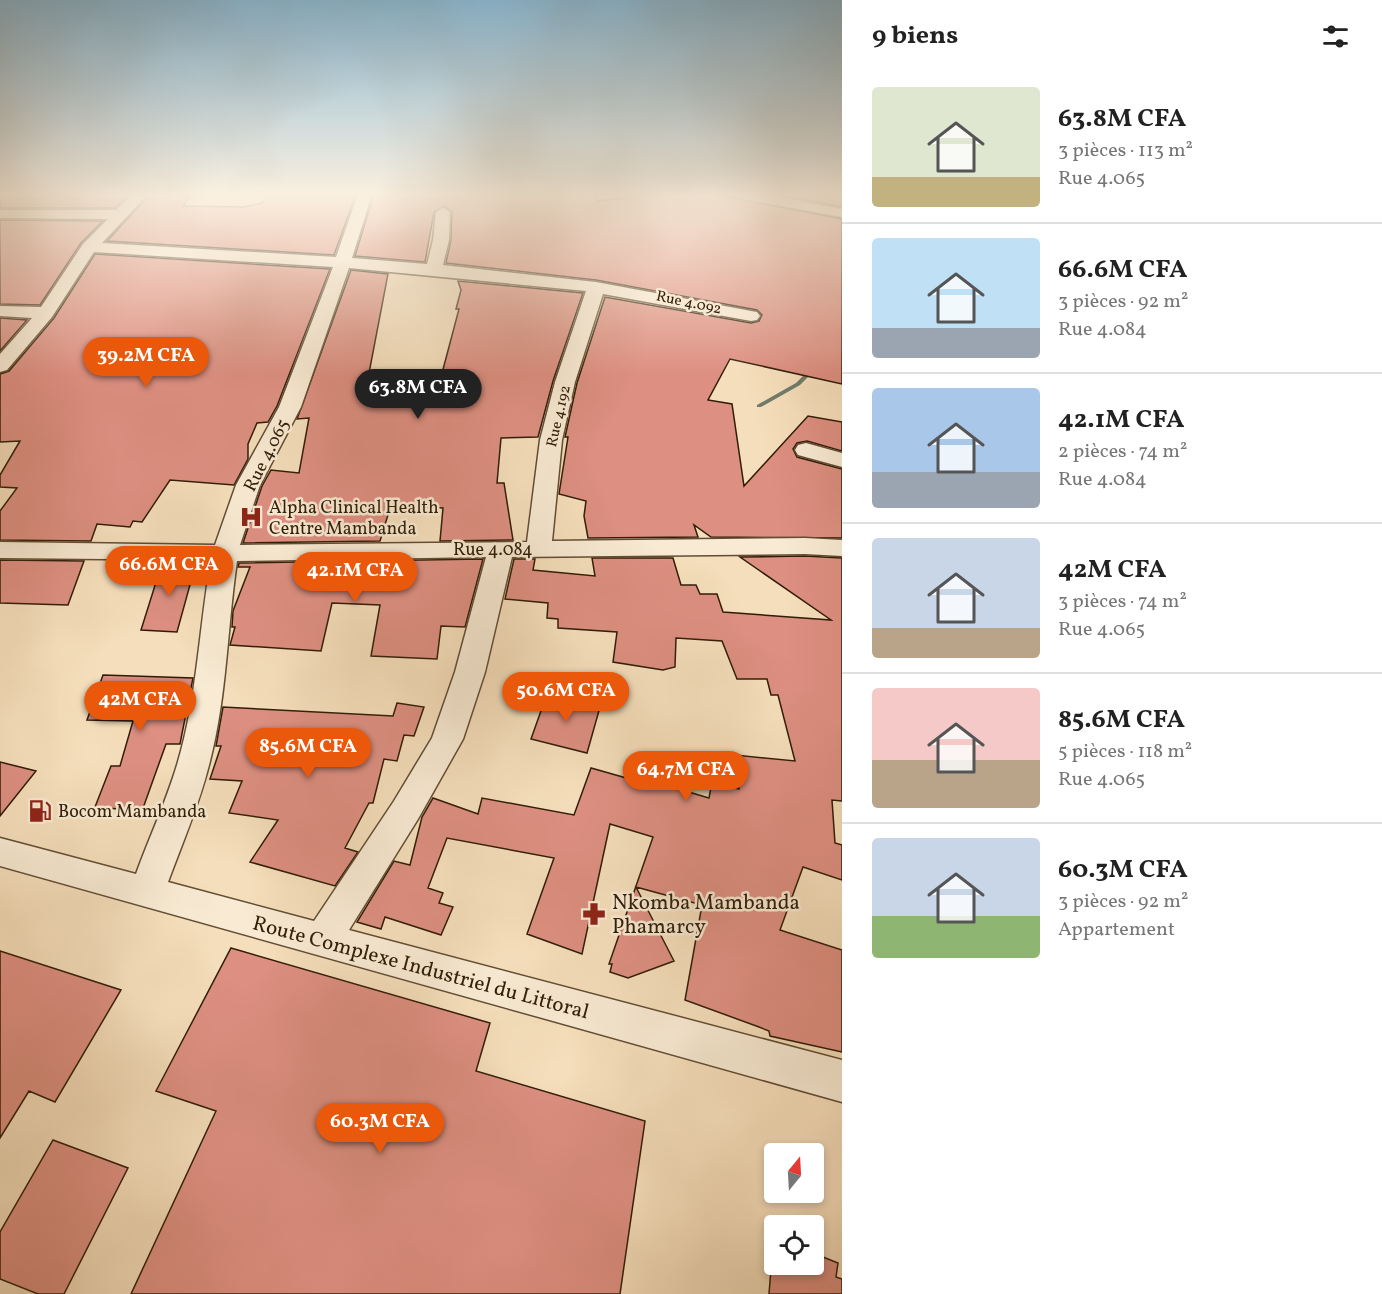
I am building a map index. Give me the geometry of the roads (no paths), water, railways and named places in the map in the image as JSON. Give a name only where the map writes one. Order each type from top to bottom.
[{"type":"street","points":[[0,366],[46,314],[84,254]]},
{"type":"street","name":"Rue 4.092","points":[[192,254],[433,271],[596,287],[685,300],[751,316]]},
{"type":"street","name":"Rue 4.065","points":[[147,892],[193,765],[213,663],[216,608],[225,553],[248,485],[290,407],[319,333],[345,254]]},
{"type":"street","points":[[433,271],[437,254]]},
{"type":"street","name":"Rue 4.192","points":[[539,549],[551,440],[565,382],[596,287]]},
{"type":"street","points":[[0,311],[46,314]]},
{"type":"street","points":[[806,450],[842,460]]},
{"type":"street","name":"Rue 4.084","points":[[0,550],[225,553],[805,546],[842,548]]},
{"type":"street","points":[[322,940],[406,810],[447,739],[470,672],[501,549]]},
{"type":"street","name":"Route Complexe Industriel du Littoral","points":[[0,852],[842,1081]]},
{"type":"waterway","points":[[759,406],[798,384],[814,368]]},
{"type":"place","name":"Alpha Clinical Health Centre Mambanda","points":[[251,517]]},
{"type":"place","name":"Bocom Mambanda","points":[[40,811]]},
{"type":"place","name":"Nkomba Mambanda Phamarcy","points":[[594,914]]}]
